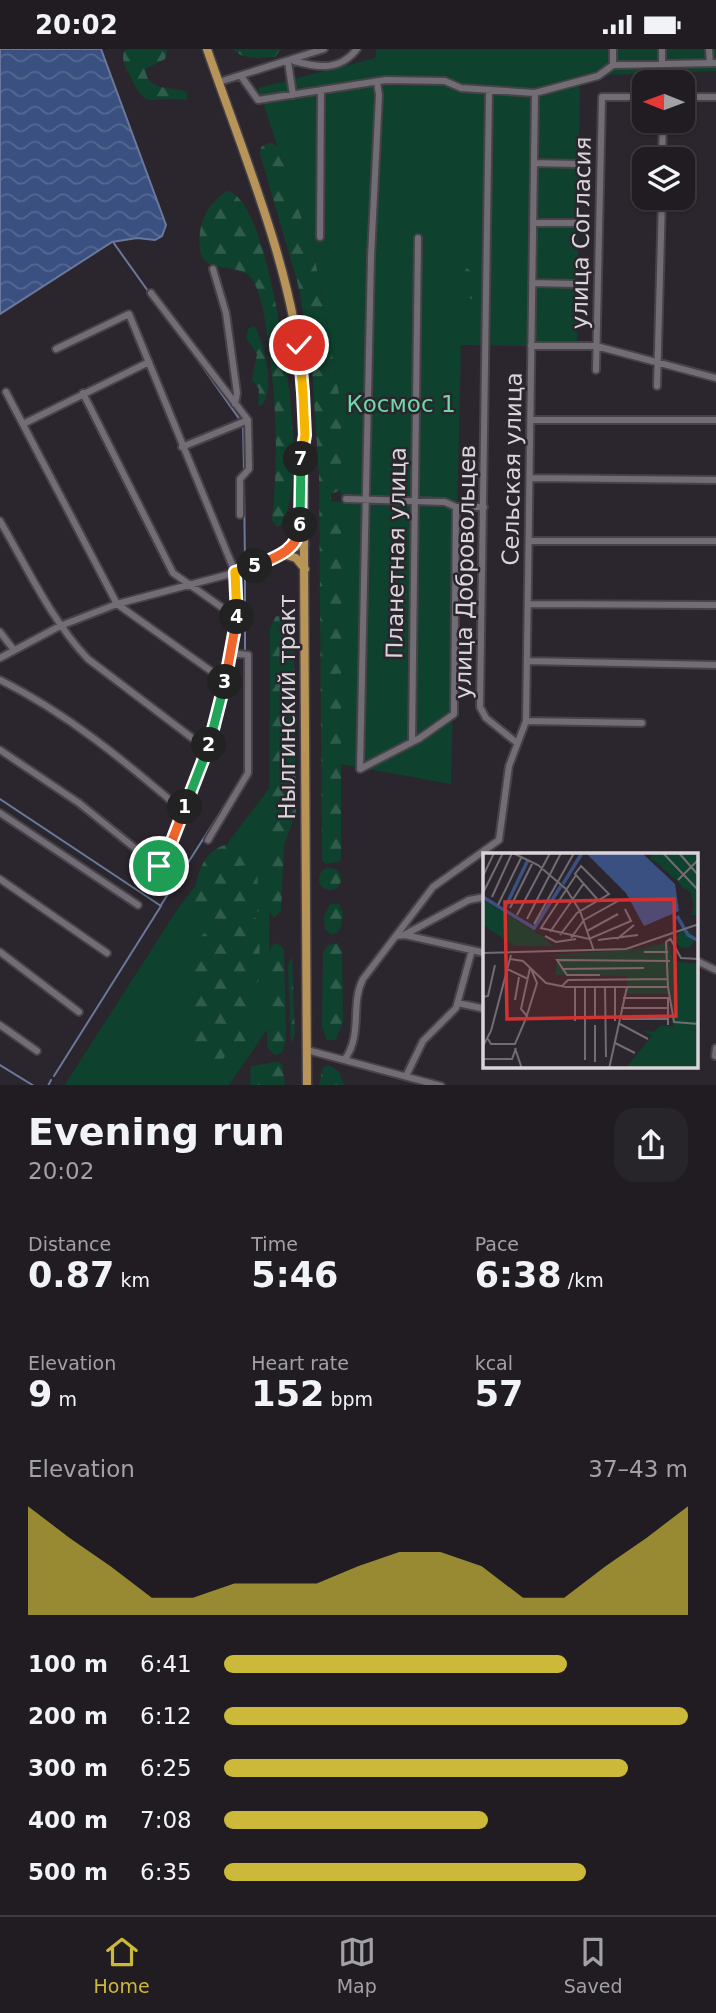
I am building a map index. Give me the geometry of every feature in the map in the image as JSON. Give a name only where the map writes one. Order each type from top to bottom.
[{"type":"main road","name":"Нылгинский тракт","points":[[207,49],[281,258],[299,345],[305,435],[307,1085]]},
{"type":"main road","points":[[305,435],[301,448],[300,531],[283,554],[296,558],[306,570]]},
{"type":"street","points":[[219,82],[324,49]]},
{"type":"street","points":[[290,61],[321,68],[345,62],[357,49]]},
{"type":"street","points":[[613,49],[613,65]]},
{"type":"street","points":[[662,49],[662,64]]},
{"type":"street","points":[[242,76],[258,100],[377,82],[445,81],[461,88],[535,93],[598,76],[613,65],[713,63],[709,49]]},
{"type":"street","points":[[290,61],[293,95]]},
{"type":"street","points":[[377,82],[379,95],[371,257],[360,769],[412,742],[454,714],[456,507]]},
{"type":"street","points":[[320,237],[321,90]]},
{"type":"street","name":"улица Добровольцев","points":[[489,91],[480,708],[486,718],[517,743]]},
{"type":"street","name":"Сельская улица","points":[[396,936],[433,887],[499,840],[509,766],[526,721],[535,93]]},
{"type":"street","name":"улица Согласия","points":[[596,370],[602,97],[632,97]]},
{"type":"street","points":[[695,97],[716,97]]},
{"type":"street","points":[[534,163],[577,164]]},
{"type":"street","points":[[657,386],[662,210]]},
{"type":"street","points":[[533,223],[575,223]]},
{"type":"street","name":"Планетная улица","points":[[412,742],[418,238]]},
{"type":"street","points":[[213,269],[226,313],[237,394],[235,404]]},
{"type":"street","points":[[532,283],[575,284]]},
{"type":"street","points":[[151,293],[248,420],[249,469],[240,478],[240,515]]},
{"type":"street","points":[[0,751],[79,803],[157,866],[163,864],[208,750],[237,618],[235,572],[129,314],[56,349]]},
{"type":"street","points":[[531,346],[596,346],[716,378]]},
{"type":"street","points":[[23,424],[149,362]]},
{"type":"street","points":[[6,391],[117,604],[225,681]]},
{"type":"street","points":[[83,393],[167,563],[179,580],[237,618]]},
{"type":"street","points":[[531,419],[716,420]]},
{"type":"street","points":[[183,447],[248,420]]},
{"type":"street","points":[[530,478],[716,480]]},
{"type":"street","points":[[346,499],[366,502],[445,502],[456,507],[484,507]]},
{"type":"street","points":[[0,521],[60,626],[88,659],[208,750]]},
{"type":"street","points":[[529,541],[716,541]]},
{"type":"street","points":[[0,659],[60,626],[117,604],[186,583],[235,572],[305,544]]},
{"type":"street","points":[[528,604],[716,605]]},
{"type":"street","points":[[0,632],[14,650]]},
{"type":"street","points":[[208,839],[248,773],[248,656],[230,653]]},
{"type":"street","points":[[527,661],[716,665]]},
{"type":"street","points":[[0,680],[23,691],[121,758],[184,812]]},
{"type":"street","points":[[526,721],[642,723]]},
{"type":"street","points":[[0,813],[138,905]]},
{"type":"street","points":[[0,879],[107,953]]},
{"type":"street","points":[[404,935],[469,899],[483,897]]},
{"type":"street","points":[[345,1059],[355,1042],[361,983],[396,936],[404,935],[483,953]]},
{"type":"street","points":[[406,1076],[423,1041],[458,1003],[472,950]]},
{"type":"street","points":[[0,953],[79,1012]]},
{"type":"street","points":[[698,961],[716,970]]},
{"type":"street","points":[[458,1003],[483,1009]]},
{"type":"street","points":[[0,1025],[37,1051]]},
{"type":"street","points":[[715,1056],[716,1048]]},
{"type":"street","points":[[307,1050],[438,1085]]},
{"type":"green space","points":[[126,49],[168,49],[165,59],[145,69],[147,77],[150,82],[160,87],[187,92],[187,100],[144,98],[124,64]]},
{"type":"green space","points":[[233,49],[281,49],[275,57],[258,58],[241,55]]},
{"type":"green space","name":"Космос 1","points":[[376,49],[716,49],[716,71],[632,70],[632,74],[580,76],[577,347],[461,345],[451,784],[340,764],[341,405],[315,259],[258,88],[375,58]]},
{"type":"green space","points":[[271,142],[278,147],[315,259],[341,405],[341,490],[331,494],[331,501],[341,502],[341,861],[326,864],[322,860],[319,475],[311,355],[298,284],[260,154],[261,147]]},
{"type":"green space","points":[[227,191],[242,202],[266,261],[288,381],[292,413],[293,469],[287,513],[283,524],[277,527],[272,520],[276,456],[274,393],[266,324],[260,298],[248,275],[208,263],[200,250],[200,232],[204,216],[214,202]]},
{"type":"green space","points":[[465,267],[478,280],[478,298],[471,299],[463,292],[461,275]]},
{"type":"green space","points":[[254,326],[262,343],[267,367],[268,390],[261,406],[258,405],[259,389],[252,380],[257,354],[246,338],[248,329]]},
{"type":"green space","points":[[276,616],[281,617],[294,647],[296,812],[284,845],[281,911],[274,918],[269,911],[270,628]]},
{"type":"green space","points":[[270,787],[269,1027],[229,1085],[65,1085],[177,910]]},
{"type":"green space","points":[[225,845],[257,852],[259,865],[234,866],[214,901],[194,910],[195,891],[203,863],[216,849]]},
{"type":"green space","points":[[330,868],[338,871],[341,879],[338,887],[330,890],[322,887],[319,879],[322,871]]},
{"type":"green space","points":[[257,869],[259,911],[222,922],[213,921],[239,872]]},
{"type":"green space","points":[[330,904],[339,904],[343,912],[340,930],[333,935],[325,930],[324,916]]},
{"type":"green space","points":[[249,917],[260,922],[259,980],[254,986],[198,953],[196,949],[203,934]]},
{"type":"green space","points":[[277,943],[284,949],[286,1040],[282,1053],[274,1055],[267,1046],[269,953],[272,945]]},
{"type":"green space","points":[[337,943],[342,951],[343,1022],[336,1040],[327,1040],[322,1027],[323,952],[328,945]]},
{"type":"green space","points":[[292,957],[295,1035],[291,1043],[288,965]]},
{"type":"green space","points":[[200,959],[245,983],[255,994],[256,1013],[242,1020],[241,1025],[246,1033],[255,1031],[254,1043],[233,1044],[223,1059],[212,1066],[194,1063],[190,1048],[191,968]]},
{"type":"green space","points":[[277,1062],[282,1064],[285,1085],[250,1085],[251,1066]]},
{"type":"green space","points":[[329,1065],[339,1072],[344,1085],[319,1085],[323,1067]]},
{"type":"water","points":[[0,49],[101,49],[166,225],[162,236],[155,240],[137,238],[112,242],[0,314]]},
{"type":"waterway","points":[[113,242],[148,291]]},
{"type":"waterway","points":[[182,338],[240,420]]},
{"type":"waterway","points":[[243,426],[244,470]]},
{"type":"waterway","points":[[244,478],[245,567]]},
{"type":"waterway","points":[[245,573],[245,651]]},
{"type":"waterway","points":[[244,775],[245,658]]},
{"type":"waterway","points":[[161,905],[237,786]]},
{"type":"waterway","points":[[0,799],[161,906],[54,1076]]},
{"type":"waterway","points":[[0,1065],[32,1085]]},
{"type":"waterway","points":[[48,1085],[51,1080]]},
{"type":"route","points":[[159,866],[163,864],[208,750],[237,618],[235,572],[249,569],[283,554],[299,536],[301,448],[305,435],[299,345]]}]
